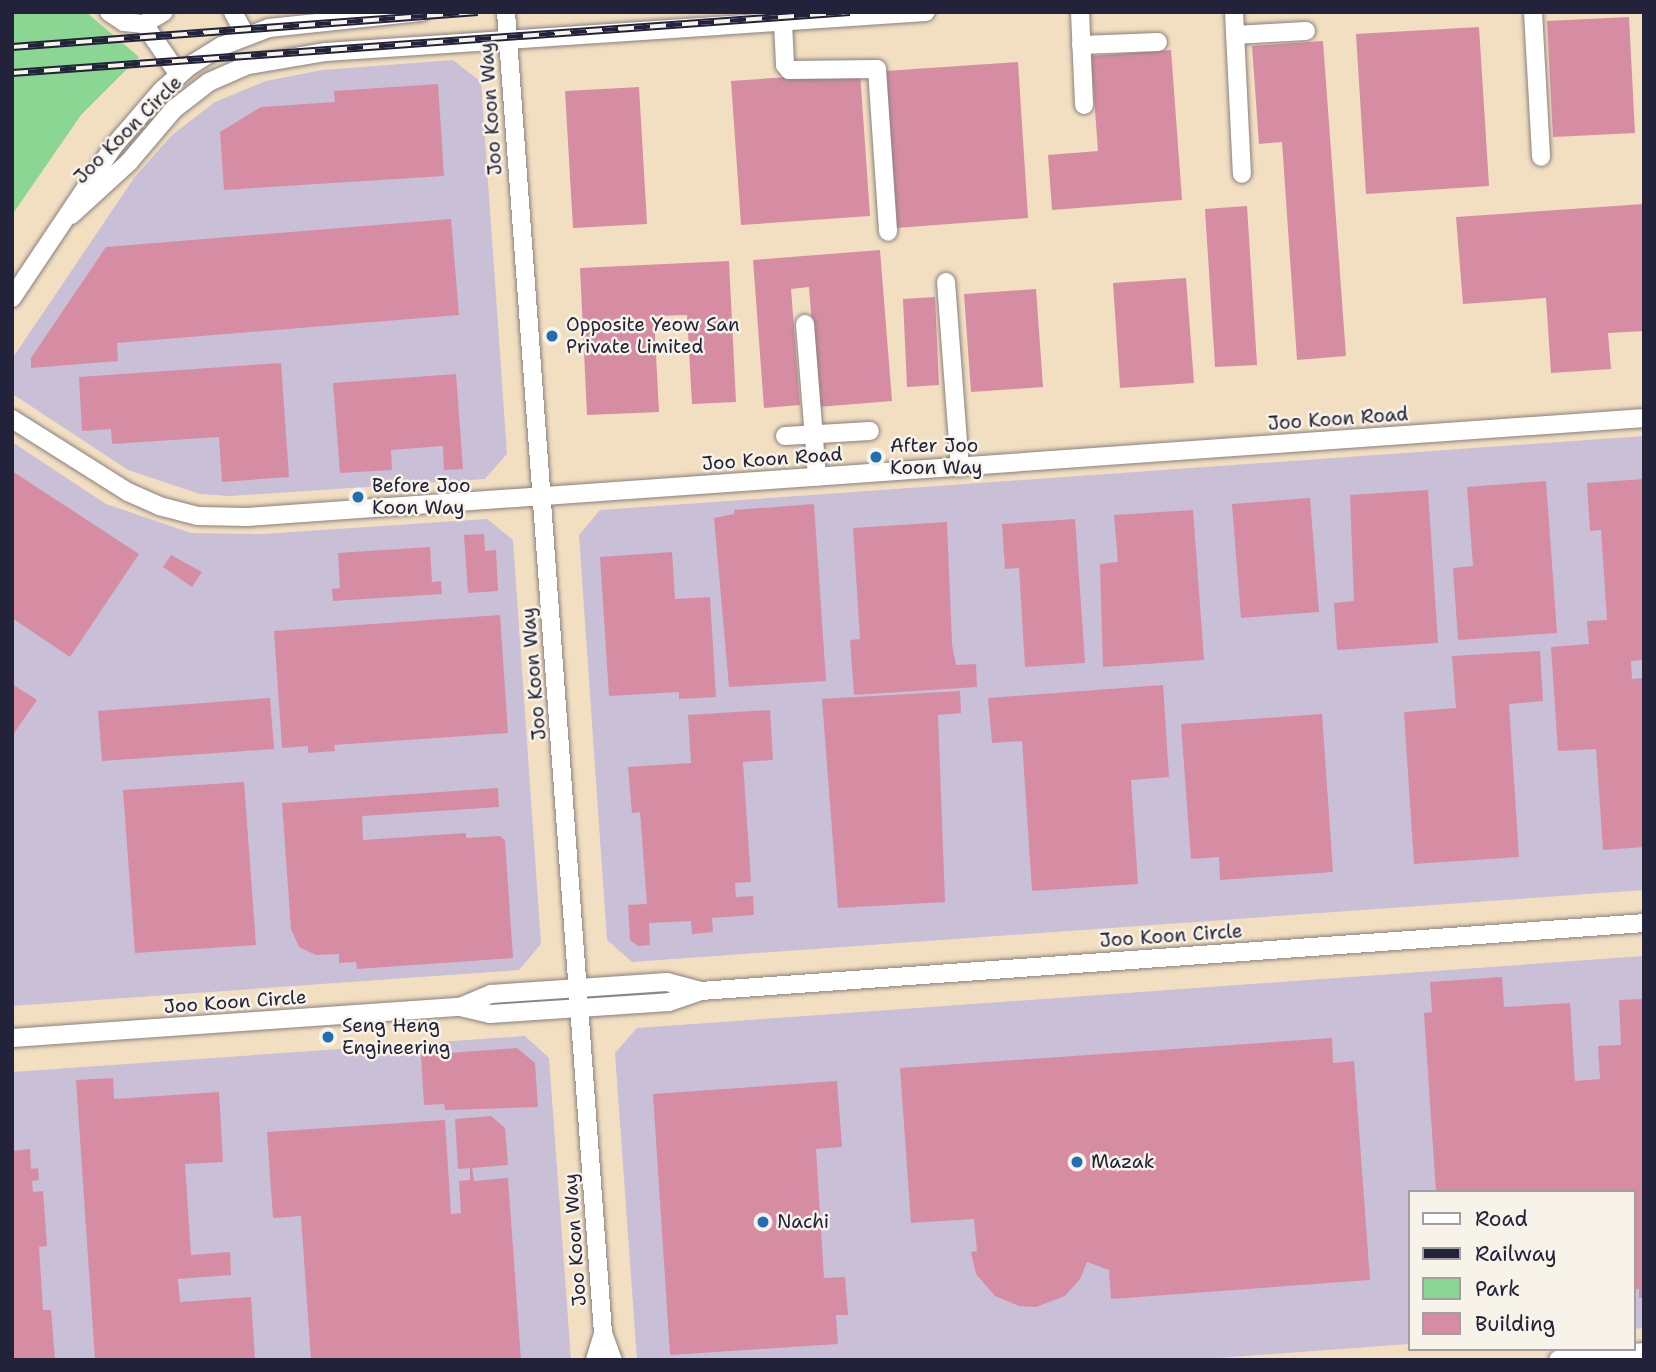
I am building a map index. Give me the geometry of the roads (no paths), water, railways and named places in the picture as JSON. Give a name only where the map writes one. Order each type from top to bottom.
[{"type":"main road","points":[[1559,1360],[1644,1353]]},
{"type":"street","points":[[109,12],[124,22],[144,24],[164,12]]},
{"type":"street","points":[[233,12],[245,35]]},
{"type":"street","name":"Joo Koon Circle","points":[[12,298],[71,215],[113,148],[179,75],[245,35],[290,24],[422,12]]},
{"type":"street","name":"Joo Koon Way","points":[[506,12],[603,1333],[613,1360]]},
{"type":"street","name":"Joo Koon Circle","points":[[71,215],[129,162],[174,109],[226,73],[281,58],[326,52],[926,12]]},
{"type":"street","points":[[1080,12],[1084,105]]},
{"type":"street","points":[[1234,12],[1242,174]]},
{"type":"street","points":[[1533,12],[1541,157]]},
{"type":"street","points":[[783,22],[785,65],[789,70],[877,69],[888,232]]},
{"type":"street","points":[[144,24],[179,75]]},
{"type":"street","points":[[1235,35],[1306,31]]},
{"type":"street","points":[[1082,45],[1158,42]]},
{"type":"street","points":[[946,282],[960,467]]},
{"type":"street","points":[[805,324],[817,477]]},
{"type":"street","name":"Joo Koon Road","points":[[12,419],[128,492],[198,516],[540,497],[1644,418]]},
{"type":"street","points":[[785,436],[870,431]]},
{"type":"street","name":"Joo Koon Circle","points":[[460,1006],[489,1014],[670,1002],[701,991],[1644,923]]},
{"type":"street","name":"Joo Koon Circle","points":[[12,1038],[460,1006],[491,994],[578,988],[667,982],[701,991]]},
{"type":"street","name":"Joo Koon Way","points":[[596,1360],[603,1333]]},
{"type":"railway","points":[[12,47],[478,12]]},
{"type":"railway","points":[[12,73],[850,12]]},
{"type":"place","name":"Opposite Yeow San Private Limited","points":[[552,336]]},
{"type":"place","name":"After Joo Koon Way","points":[[876,457]]},
{"type":"place","name":"Before Joo Koon Way","points":[[358,497]]},
{"type":"place","name":"Seng Heng Engineering","points":[[328,1037]]},
{"type":"place","name":"Mazak","points":[[1077,1162]]},
{"type":"place","name":"Nachi","points":[[763,1222]]}]
